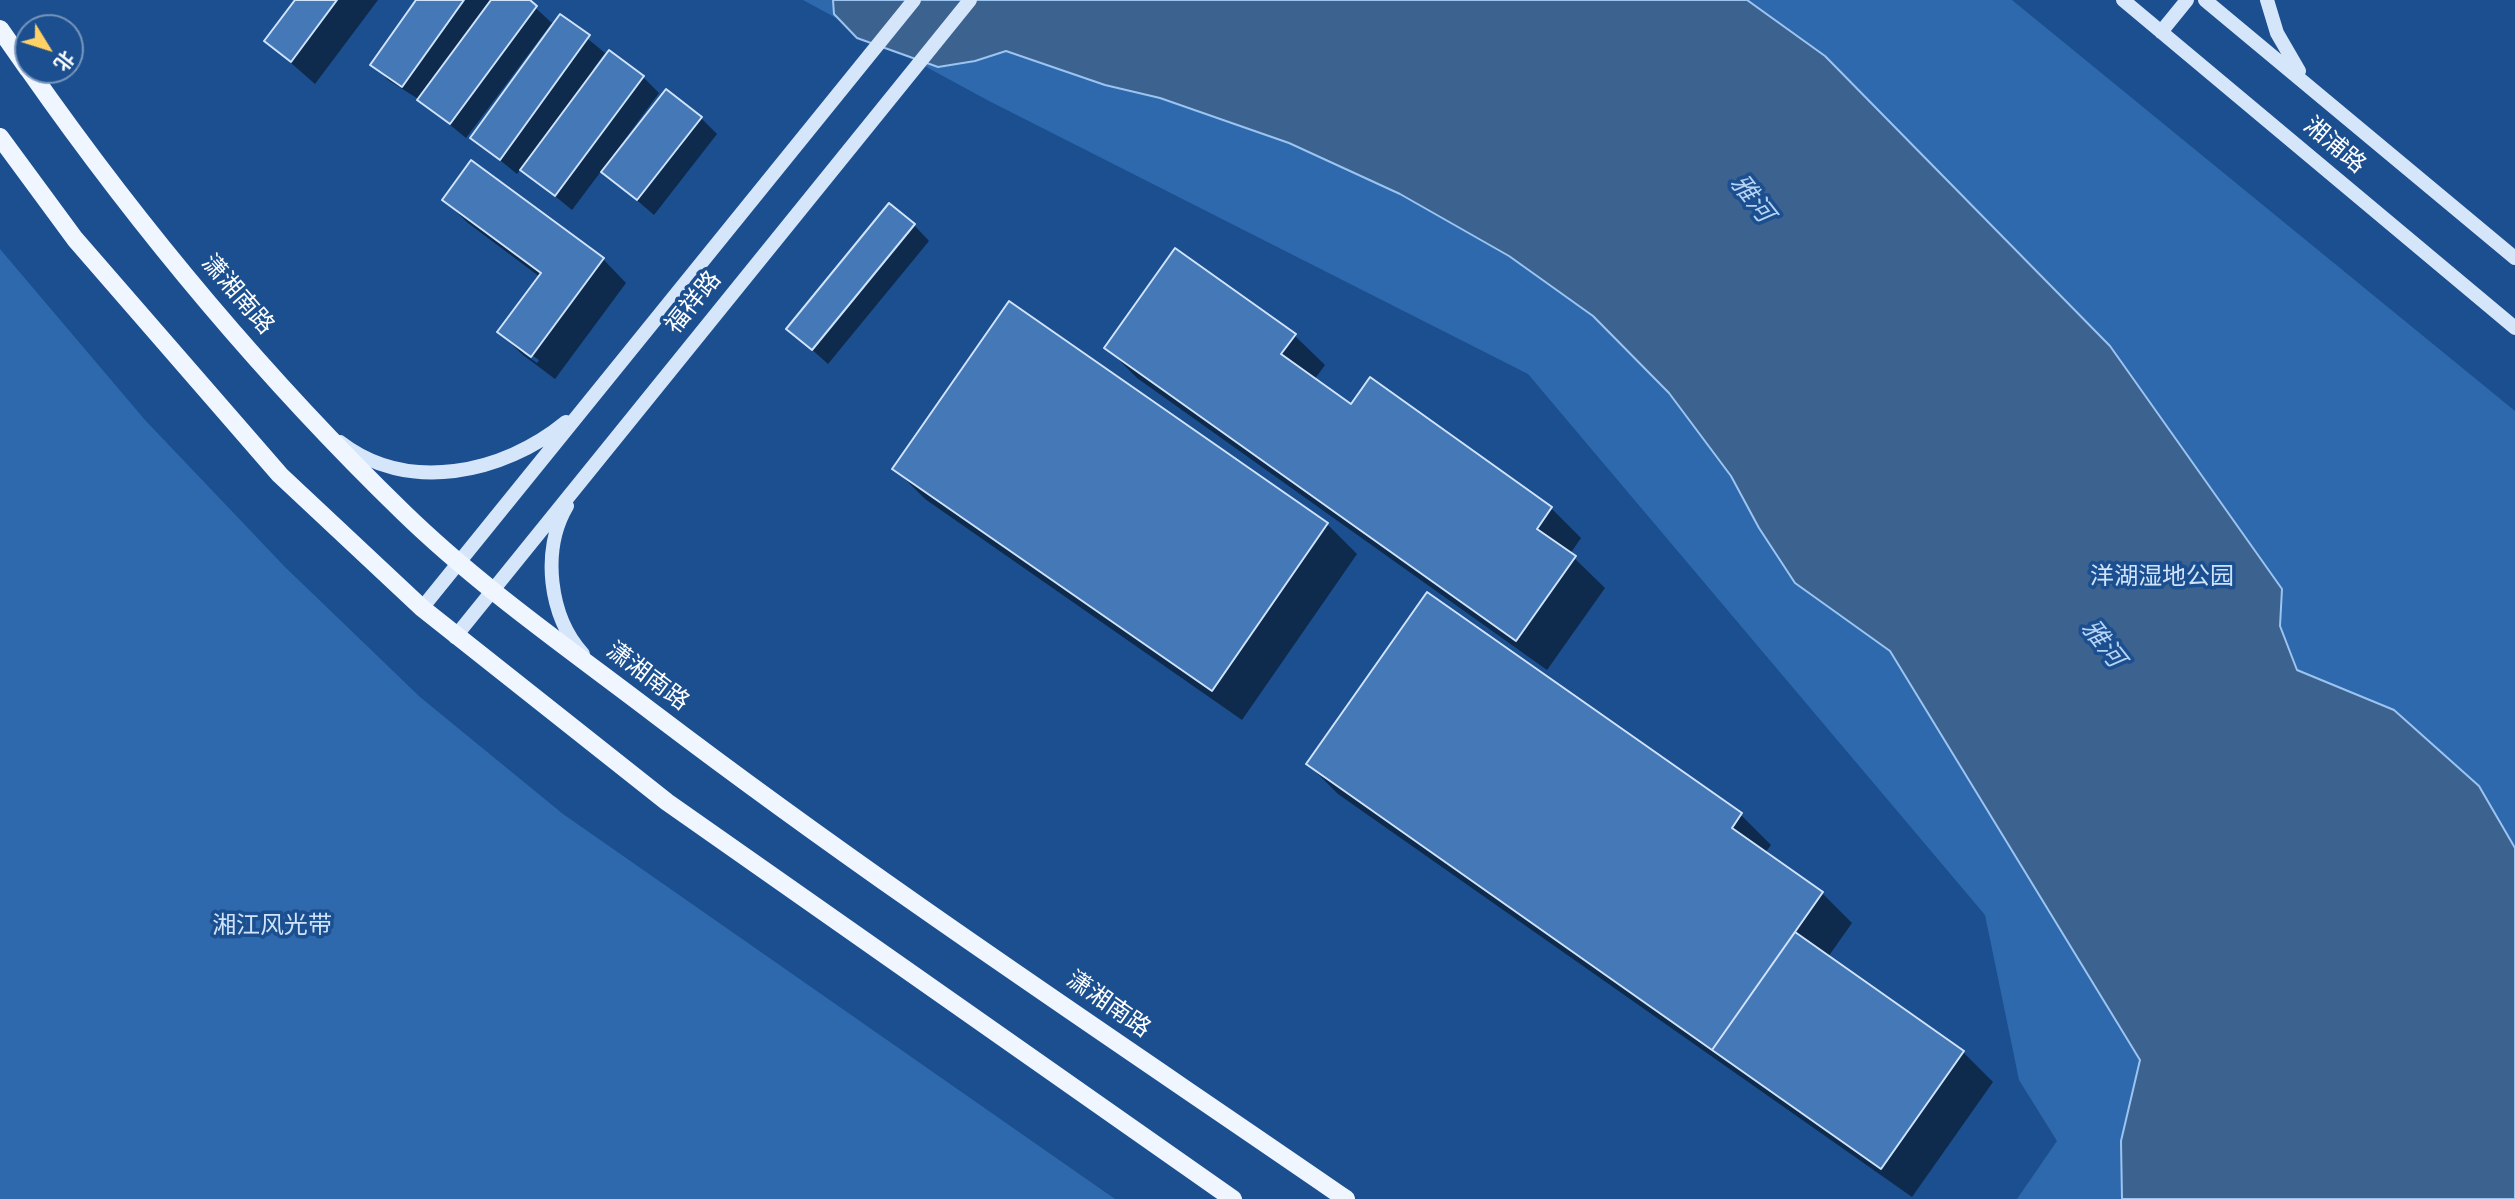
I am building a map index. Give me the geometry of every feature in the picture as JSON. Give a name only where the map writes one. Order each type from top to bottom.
[{"type":"main road","name":"福祥路","points":[[422,608],[914,0]]},
{"type":"main road","name":"福祥路","points":[[455,637],[894,90],[970,0]]},
{"type":"main road","name":"湘浦路","points":[[2123,0],[2515,328]]},
{"type":"main road","points":[[2161,32],[2187,0]]},
{"type":"main road","name":"湘浦路","points":[[2205,0],[2515,258]]},
{"type":"main road","points":[[2267,0],[2277,33],[2292,64],[2321,96]]},
{"type":"main road","name":"潇湘南路","points":[[0,29],[14,49]]},
{"type":"main road","name":"潇湘南路","points":[[39,84],[72,131],[170,255],[321,427],[405,513],[492,590],[758,791],[1346,1199]]},
{"type":"main road","points":[[0,137],[75,239],[280,475],[455,637],[667,802],[1233,1199]]},
{"type":"main road","points":[[321,427],[348,448],[376,463],[408,472],[446,473],[487,464],[526,449],[564,424],[606,381]]},
{"type":"main road","points":[[584,476],[563,513],[554,545],[553,575],[557,611],[573,643],[604,675]]},
{"type":"green space","name":"洋湖湿地公园","points":[[803,0],[2012,0],[2515,411],[2515,1199],[2017,1199],[2057,1141],[2019,1080],[1985,915],[1528,374],[989,101]]},
{"type":"green space","name":"湘江风光带","points":[[0,249],[145,420],[285,567],[420,697],[563,814],[1115,1199],[0,1199]]},
{"type":"water","name":"洋湖湿地公园","points":[[833,0],[1747,0],[1825,56],[2110,346],[2282,589],[2280,626],[2297,670],[2394,710],[2479,786],[2515,848],[2515,1199],[2122,1199],[2121,1141],[2140,1060],[1890,651],[1795,583],[1759,528],[1731,476],[1669,393],[1593,316],[1509,256],[1400,194],[1289,143],[1160,98],[1105,85],[1006,51],[975,61],[938,67],[857,38],[834,14]]},
{"type":"building","points":[[295,0],[337,0],[291,62],[264,41]]},
{"type":"building","points":[[416,0],[464,0],[402,87],[370,65]]},
{"type":"building","points":[[491,0],[530,0],[537,6],[450,124],[417,100]]},
{"type":"building","points":[[560,14],[590,35],[500,160],[470,138]]},
{"type":"building","points":[[609,50],[644,76],[555,196],[520,170]]},
{"type":"building","points":[[666,89],[702,117],[637,200],[601,172]]},
{"type":"building","points":[[471,160],[604,258],[531,357],[497,332],[541,273],[442,200]]},
{"type":"building","points":[[889,203],[915,224],[812,350],[786,329]]},
{"type":"building","points":[[1175,248],[1296,334],[1281,354],[1351,404],[1370,377],[1552,507],[1537,529],[1576,556],[1516,641],[1104,348]]},
{"type":"building","points":[[1009,301],[1328,523],[1212,691],[892,469]]},
{"type":"building","points":[[1427,592],[1742,813],[1732,828],[1823,892],[1712,1050],[1306,764]]},
{"type":"building","points":[[1795,932],[1964,1051],[1881,1169],[1712,1050]]},
{"type":"water label","name":"雅河","points":[[1751,199]]},
{"type":"water label","name":"雅河","points":[[2102,644]]}]
